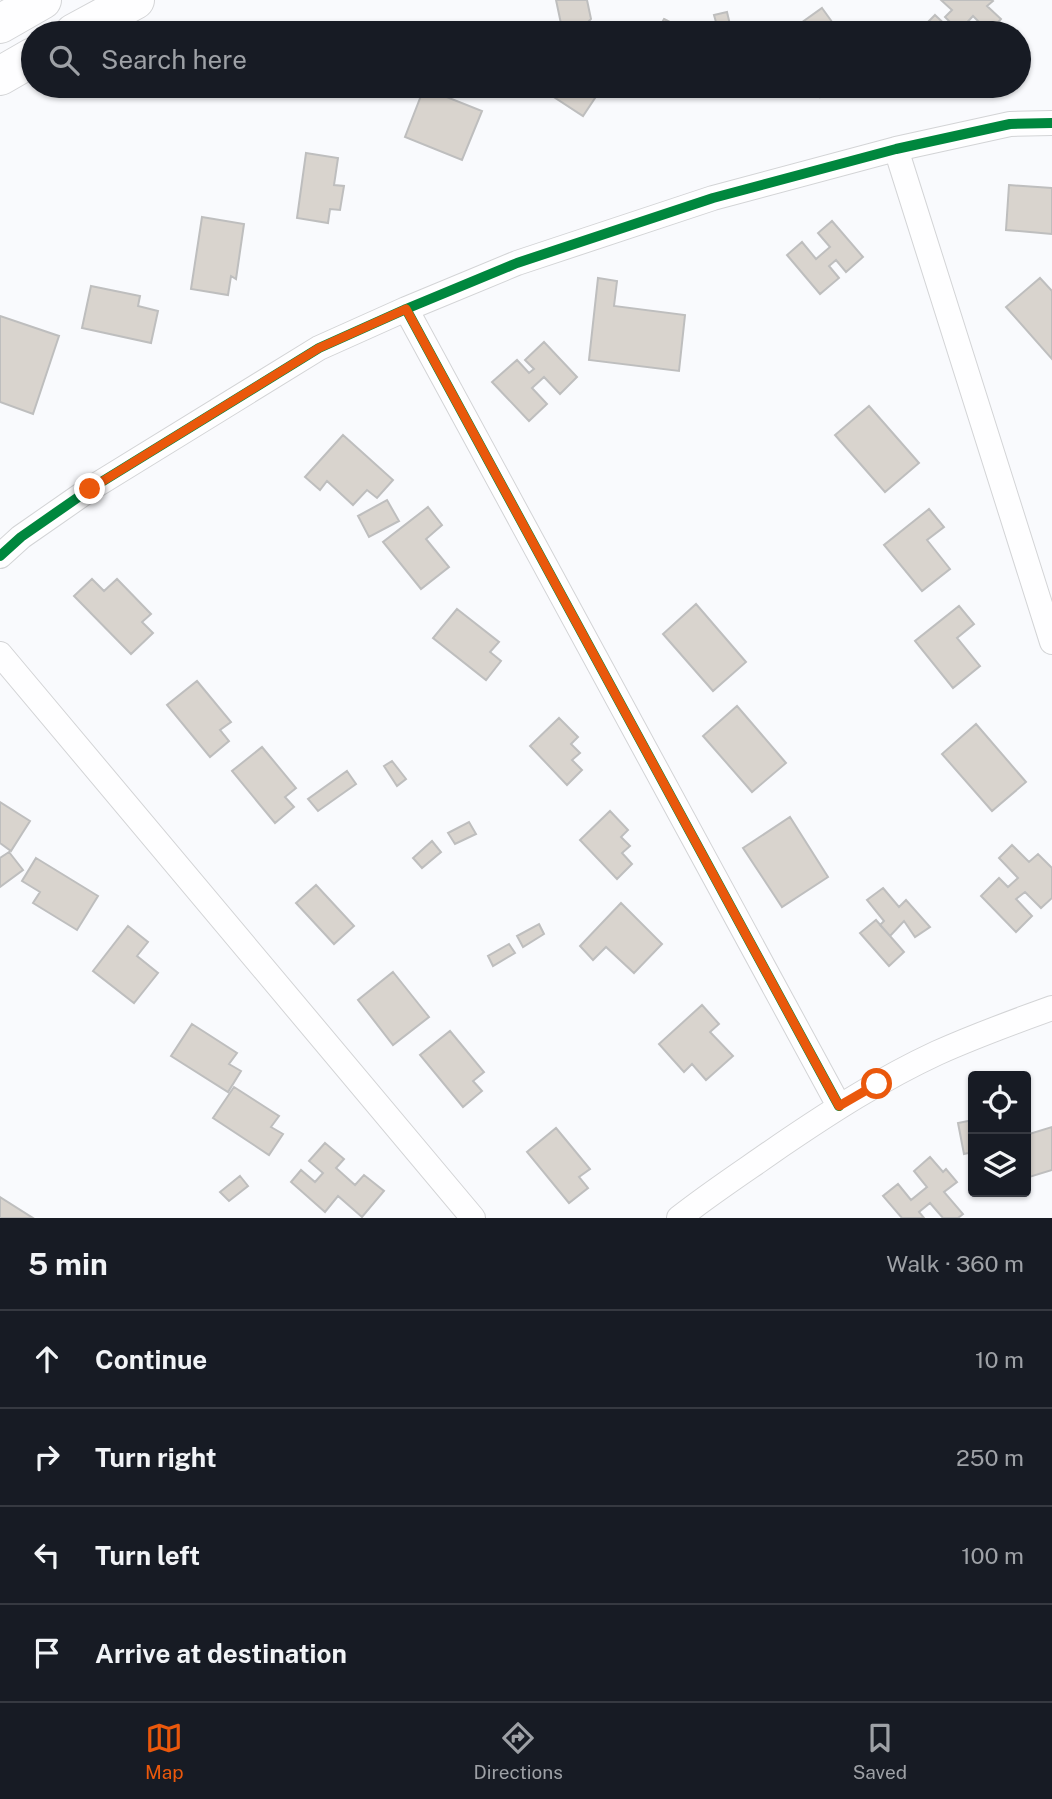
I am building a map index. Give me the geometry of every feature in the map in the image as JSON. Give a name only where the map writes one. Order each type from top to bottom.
[{"type":"main road","points":[[0,24],[42,0]]},
{"type":"main road","points":[[96,21],[135,0]]},
{"type":"main road","points":[[0,76],[21,64]]},
{"type":"street","points":[[0,556],[22,537],[90,489],[319,348],[517,263],[713,198],[896,149],[1010,124],[1052,123]]},
{"type":"street","points":[[896,149],[1052,642]]},
{"type":"street","points":[[406,309],[839,1106]]},
{"type":"street","points":[[0,654],[473,1218]]},
{"type":"street","points":[[679,1218],[709,1194],[839,1106],[877,1084],[935,1054],[1052,1008]]},
{"type":"building","points":[[556,0],[587,0],[591,19],[589,21],[560,21]]},
{"type":"building","points":[[941,0],[992,0],[987,6],[1001,19],[978,21],[973,16],[968,21],[949,21],[945,17],[952,10]]},
{"type":"building","points":[[822,8],[831,21],[804,21]]},
{"type":"building","points":[[727,12],[729,21],[716,21],[714,15]]},
{"type":"building","points":[[935,15],[941,21],[929,21]]},
{"type":"building","points":[[420,98],[449,98],[482,111],[462,160],[405,137]]},
{"type":"building","points":[[555,98],[595,98],[583,116]]},
{"type":"building","points":[[306,153],[338,158],[334,185],[344,186],[340,210],[330,209],[328,223],[297,218]]},
{"type":"building","points":[[1009,185],[1052,188],[1052,234],[1006,230]]},
{"type":"building","points":[[202,217],[244,224],[236,279],[231,276],[228,295],[191,289]]},
{"type":"building","points":[[832,221],[863,257],[846,272],[836,260],[829,266],[839,278],[820,294],[787,255],[802,242],[816,259],[830,247],[818,233]]},
{"type":"building","points":[[598,278],[617,281],[614,306],[685,315],[679,371],[589,360]]},
{"type":"building","points":[[1040,278],[1052,291],[1052,359],[1006,307]]},
{"type":"building","points":[[91,286],[140,296],[138,306],[158,311],[151,343],[82,328]]},
{"type":"building","points":[[0,316],[59,336],[33,414],[0,402]]},
{"type":"building","points":[[544,342],[577,377],[560,394],[544,377],[532,388],[547,404],[529,421],[492,382],[517,360],[529,373],[534,369],[525,360]]},
{"type":"building","points":[[869,406],[919,463],[885,492],[835,435]]},
{"type":"building","points":[[343,435],[393,480],[377,498],[367,490],[353,505],[327,481],[320,490],[305,477]]},
{"type":"building","points":[[387,500],[399,521],[369,537],[358,516]]},
{"type":"building","points":[[428,507],[442,525],[426,539],[449,567],[421,589],[383,542]]},
{"type":"building","points":[[929,509],[944,527],[927,540],[950,569],[922,591],[884,545]]},
{"type":"building","points":[[92,579],[104,591],[117,579],[151,614],[142,622],[153,633],[131,654],[74,596]]},
{"type":"building","points":[[696,604],[746,662],[713,691],[663,634]]},
{"type":"building","points":[[959,606],[974,624],[957,638],[980,666],[953,688],[915,641]]},
{"type":"building","points":[[457,609],[499,642],[490,652],[501,661],[486,680],[433,638]]},
{"type":"building","points":[[197,681],[231,722],[220,730],[229,741],[210,757],[167,705]]},
{"type":"building","points":[[737,706],[786,763],[752,792],[703,736]]},
{"type":"building","points":[[559,718],[578,737],[571,744],[580,753],[572,760],[582,770],[567,785],[530,746]]},
{"type":"building","points":[[976,724],[1026,782],[992,811],[942,754]]},
{"type":"building","points":[[262,747],[296,788],[285,797],[294,807],[275,823],[232,771]]},
{"type":"building","points":[[392,761],[406,779],[397,786],[384,766]]},
{"type":"building","points":[[347,771],[356,784],[318,811],[308,799]]},
{"type":"building","points":[[0,802],[30,821],[11,851],[0,843]]},
{"type":"building","points":[[610,811],[628,830],[621,837],[630,846],[622,853],[632,864],[617,879],[580,840]]},
{"type":"building","points":[[790,817],[828,877],[782,907],[743,848]]},
{"type":"building","points":[[469,822],[476,834],[455,844],[448,833]]},
{"type":"building","points":[[432,841],[441,852],[422,868],[413,858]]},
{"type":"building","points":[[1012,845],[1029,862],[1038,854],[1052,868],[1052,898],[1041,908],[1025,892],[1016,899],[1032,916],[1016,932],[981,896],[999,878],[1008,887],[1018,878],[999,858]]},
{"type":"building","points":[[9,852],[23,870],[0,887],[0,858]]},
{"type":"building","points":[[36,858],[98,896],[77,930],[33,903],[40,892],[22,881]]},
{"type":"building","points":[[316,885],[354,926],[334,944],[296,903]]},
{"type":"building","points":[[883,888],[899,907],[906,900],[930,927],[915,937],[904,921],[890,936],[880,925],[884,921],[867,900]]},
{"type":"building","points":[[621,903],[662,944],[634,973],[606,947],[593,960],[580,946]]},
{"type":"building","points":[[876,920],[904,952],[889,966],[860,933]]},
{"type":"building","points":[[539,924],[544,934],[523,947],[517,936]]},
{"type":"building","points":[[128,926],[148,942],[137,956],[158,973],[134,1003],[93,971]]},
{"type":"building","points":[[509,944],[515,953],[493,966],[488,956]]},
{"type":"building","points":[[393,972],[429,1017],[393,1045],[358,1000]]},
{"type":"building","points":[[702,1005],[719,1024],[710,1032],[733,1056],[706,1080],[692,1064],[684,1072],[659,1044]]},
{"type":"building","points":[[192,1024],[237,1053],[229,1064],[241,1071],[228,1092],[171,1056]]},
{"type":"building","points":[[450,1031],[484,1072],[473,1081],[482,1091],[463,1107],[420,1055]]},
{"type":"building","points":[[234,1087],[279,1116],[271,1127],[283,1134],[269,1155],[213,1118]]},
{"type":"building","points":[[968,1121],[968,1153],[964,1154],[958,1123]]},
{"type":"building","points":[[1052,1127],[1052,1170],[1031,1176],[1031,1134]]},
{"type":"building","points":[[556,1128],[590,1169],[579,1177],[588,1188],[569,1203],[527,1152]]},
{"type":"building","points":[[325,1143],[344,1159],[336,1168],[355,1185],[364,1175],[384,1191],[362,1217],[338,1196],[325,1212],[291,1182],[301,1170],[315,1182],[323,1173],[309,1161]]},
{"type":"building","points":[[930,1157],[943,1172],[946,1169],[957,1182],[944,1192],[963,1214],[958,1218],[943,1218],[930,1203],[919,1212],[924,1218],[902,1218],[883,1196],[898,1184],[911,1200],[927,1187],[914,1171]]},
{"type":"building","points":[[240,1176],[248,1186],[229,1201],[220,1192]]},
{"type":"building","points":[[0,1197],[33,1218],[0,1218]]},
{"type":"cycle path","points":[[0,556],[21,537],[90,489],[319,348],[517,263],[713,198],[896,149],[1010,124],[1052,123]]},
{"type":"cycle path","points":[[406,309],[839,1106]]},
{"type":"route","points":[[90,489],[319,348],[406,309],[839,1106],[877,1084]]}]
